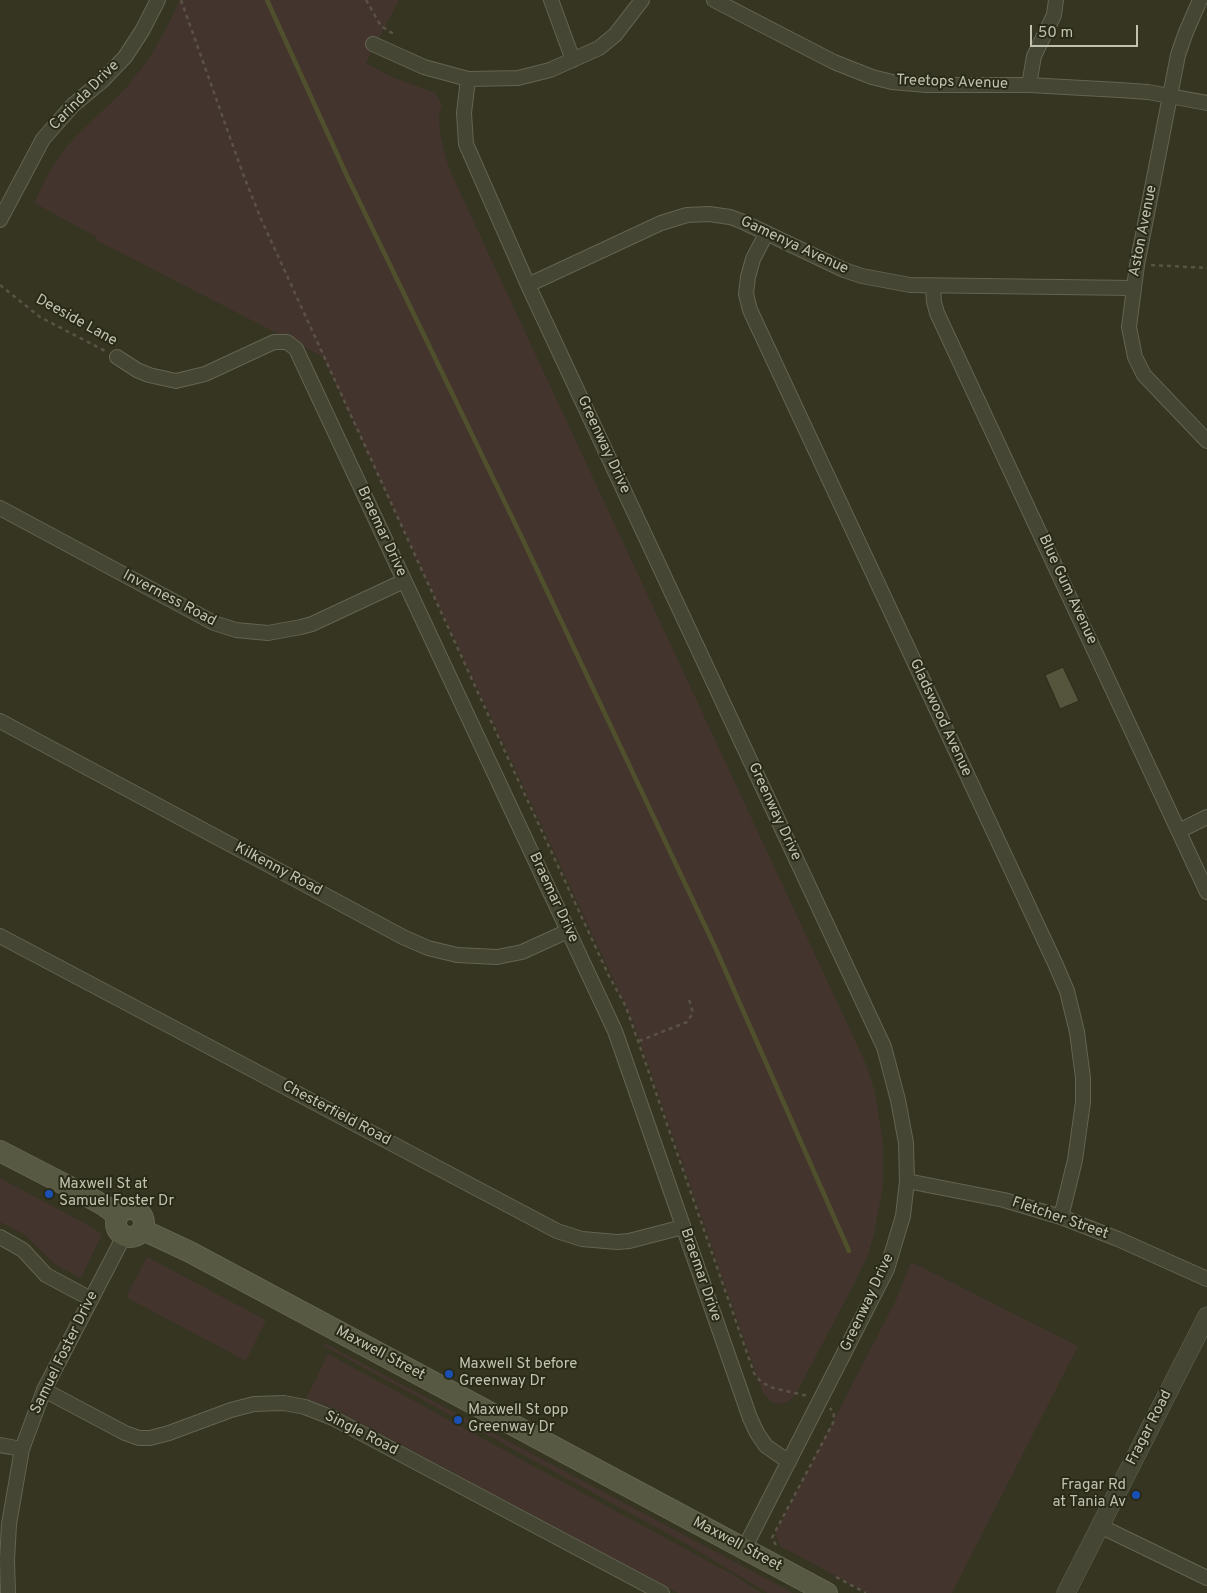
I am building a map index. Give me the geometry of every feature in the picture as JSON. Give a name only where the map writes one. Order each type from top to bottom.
[{"type":"main road","points":[[0,1151],[93,1199],[118,1216]]},
{"type":"main road","points":[[125,1210],[135,1210],[144,1220],[143,1230],[137,1236],[128,1238],[124,1236],[117,1230],[116,1220],[118,1216],[125,1210]]},
{"type":"main road","name":"Maxwell Street","points":[[143,1230],[190,1252],[827,1593]]},
{"type":"street","name":"Carinda Drive","points":[[0,220],[43,139],[73,105],[108,75],[125,57],[142,31],[158,0]]},
{"type":"street","points":[[551,0],[573,60]]},
{"type":"street","points":[[373,44],[424,67],[468,79],[518,78],[550,70],[599,48],[616,35],[642,0]]},
{"type":"street","name":"Treetops Avenue","points":[[714,0],[834,62],[872,77],[892,82],[926,85],[1029,85],[1119,90],[1148,92],[1207,102]]},
{"type":"street","points":[[1029,85],[1034,56],[1054,15],[1056,0]]},
{"type":"street","name":"Aston Avenue","points":[[1200,0],[1181,44],[1137,265],[1129,327],[1132,347],[1140,367],[1151,383],[1207,441]]},
{"type":"street","name":"Greenway Drive","points":[[468,79],[464,113],[466,144],[528,285],[884,1047],[898,1100],[904,1135],[907,1181],[904,1216],[887,1269],[744,1549]]},
{"type":"street","name":"Gamenya Avenue","points":[[528,285],[676,217],[697,214],[719,215],[741,221],[828,264],[862,276],[910,285],[933,287],[1133,288]]},
{"type":"street","name":"Gladswood Avenue","points":[[766,234],[753,259],[748,277],[746,294],[750,310],[1055,963],[1066,991],[1078,1032],[1083,1078],[1083,1102],[1076,1160],[1061,1217]]},
{"type":"street","name":"Blue Gum Avenue","points":[[933,287],[937,313],[1207,892]]},
{"type":"street","name":"Braemar Drive","points":[[117,357],[137,370],[149,375],[176,381],[205,374],[274,342],[287,342],[296,349],[615,1031],[753,1426],[766,1446],[778,1456],[790,1462]]},
{"type":"street","name":"Inverness Road","points":[[0,508],[214,623],[236,630],[268,633],[312,624],[404,581]]},
{"type":"street","name":"Kilkenny Road","points":[[0,722],[403,937],[428,948],[442,953],[463,956],[503,956],[522,952],[568,931]]},
{"type":"street","points":[[1179,831],[1207,817]]},
{"type":"street","name":"Chesterfield Road","points":[[0,936],[557,1231],[582,1239],[618,1242],[683,1227]]},
{"type":"street","name":"Fletcher Street","points":[[907,1181],[1004,1200],[1061,1217],[1118,1239],[1207,1279]]},
{"type":"street","name":"Samuel Foster Drive","points":[[8,1593],[9,1524],[22,1449],[44,1390],[124,1236]]},
{"type":"street","points":[[0,1237],[23,1250],[46,1275],[91,1299]]},
{"type":"street","name":"Fragar Road","points":[[1066,1593],[1207,1316]]},
{"type":"street","name":"Single Road","points":[[44,1390],[125,1433],[145,1438],[169,1433],[231,1410],[254,1404],[284,1403],[305,1407],[333,1418],[662,1593]]},
{"type":"street","points":[[0,1445],[22,1449]]},
{"type":"street","points":[[1100,1526],[1207,1578]]},
{"type":"path","points":[[181,0],[261,219],[508,760],[609,976],[626,1007],[754,1372],[761,1382],[773,1388],[806,1395]]},
{"type":"path","points":[[366,0],[381,26],[395,34]]},
{"type":"path","points":[[1137,265],[1207,268]]},
{"type":"path","name":"Deeside Lane","points":[[0,285],[40,317],[117,357]]},
{"type":"path","points":[[639,1042],[687,1022],[693,1013],[688,996]]},
{"type":"path","points":[[775,1544],[772,1538],[832,1424],[834,1413],[832,1409]]},
{"type":"shaded area","points":[[180,0],[399,0],[366,63],[392,77],[435,93],[442,104],[439,116],[440,135],[452,175],[866,1064],[875,1092],[883,1144],[883,1185],[874,1234],[868,1255],[856,1280],[795,1396],[788,1402],[777,1404],[771,1402],[763,1393],[633,1021],[323,357],[96,240],[97,237],[34,203],[49,172],[61,154],[75,137],[125,89],[147,61],[164,33]]},
{"type":"shaded area","points":[[0,1178],[102,1234],[81,1278],[56,1265],[24,1234],[0,1222]]},
{"type":"shaded area","points":[[147,1257],[266,1320],[246,1361],[126,1297]]},
{"type":"shaded area","points":[[911,1262],[1078,1346],[952,1593],[868,1593],[780,1546],[775,1534],[897,1298]]},
{"type":"shaded area","points":[[326,1344],[793,1593],[768,1593],[683,1542],[324,1346]]},
{"type":"shaded area","points":[[328,1354],[735,1576],[762,1593],[678,1593],[331,1407],[306,1399]]},
{"type":"building","points":[[1063,667],[1079,701],[1060,709],[1045,675]]},
{"type":"waterway","points":[[267,0],[347,176],[523,540],[715,947],[849,1251]]},
{"type":"place","name":"Maxwell St at Samuel Foster Dr","points":[[49,1194]]},
{"type":"place","name":"Maxwell St before Greenway Dr","points":[[449,1374]]},
{"type":"place","name":"Maxwell St opp Greenway Dr","points":[[458,1420]]},
{"type":"place","name":"Fragar Rd at Tania Av","points":[[1136,1495]]}]
